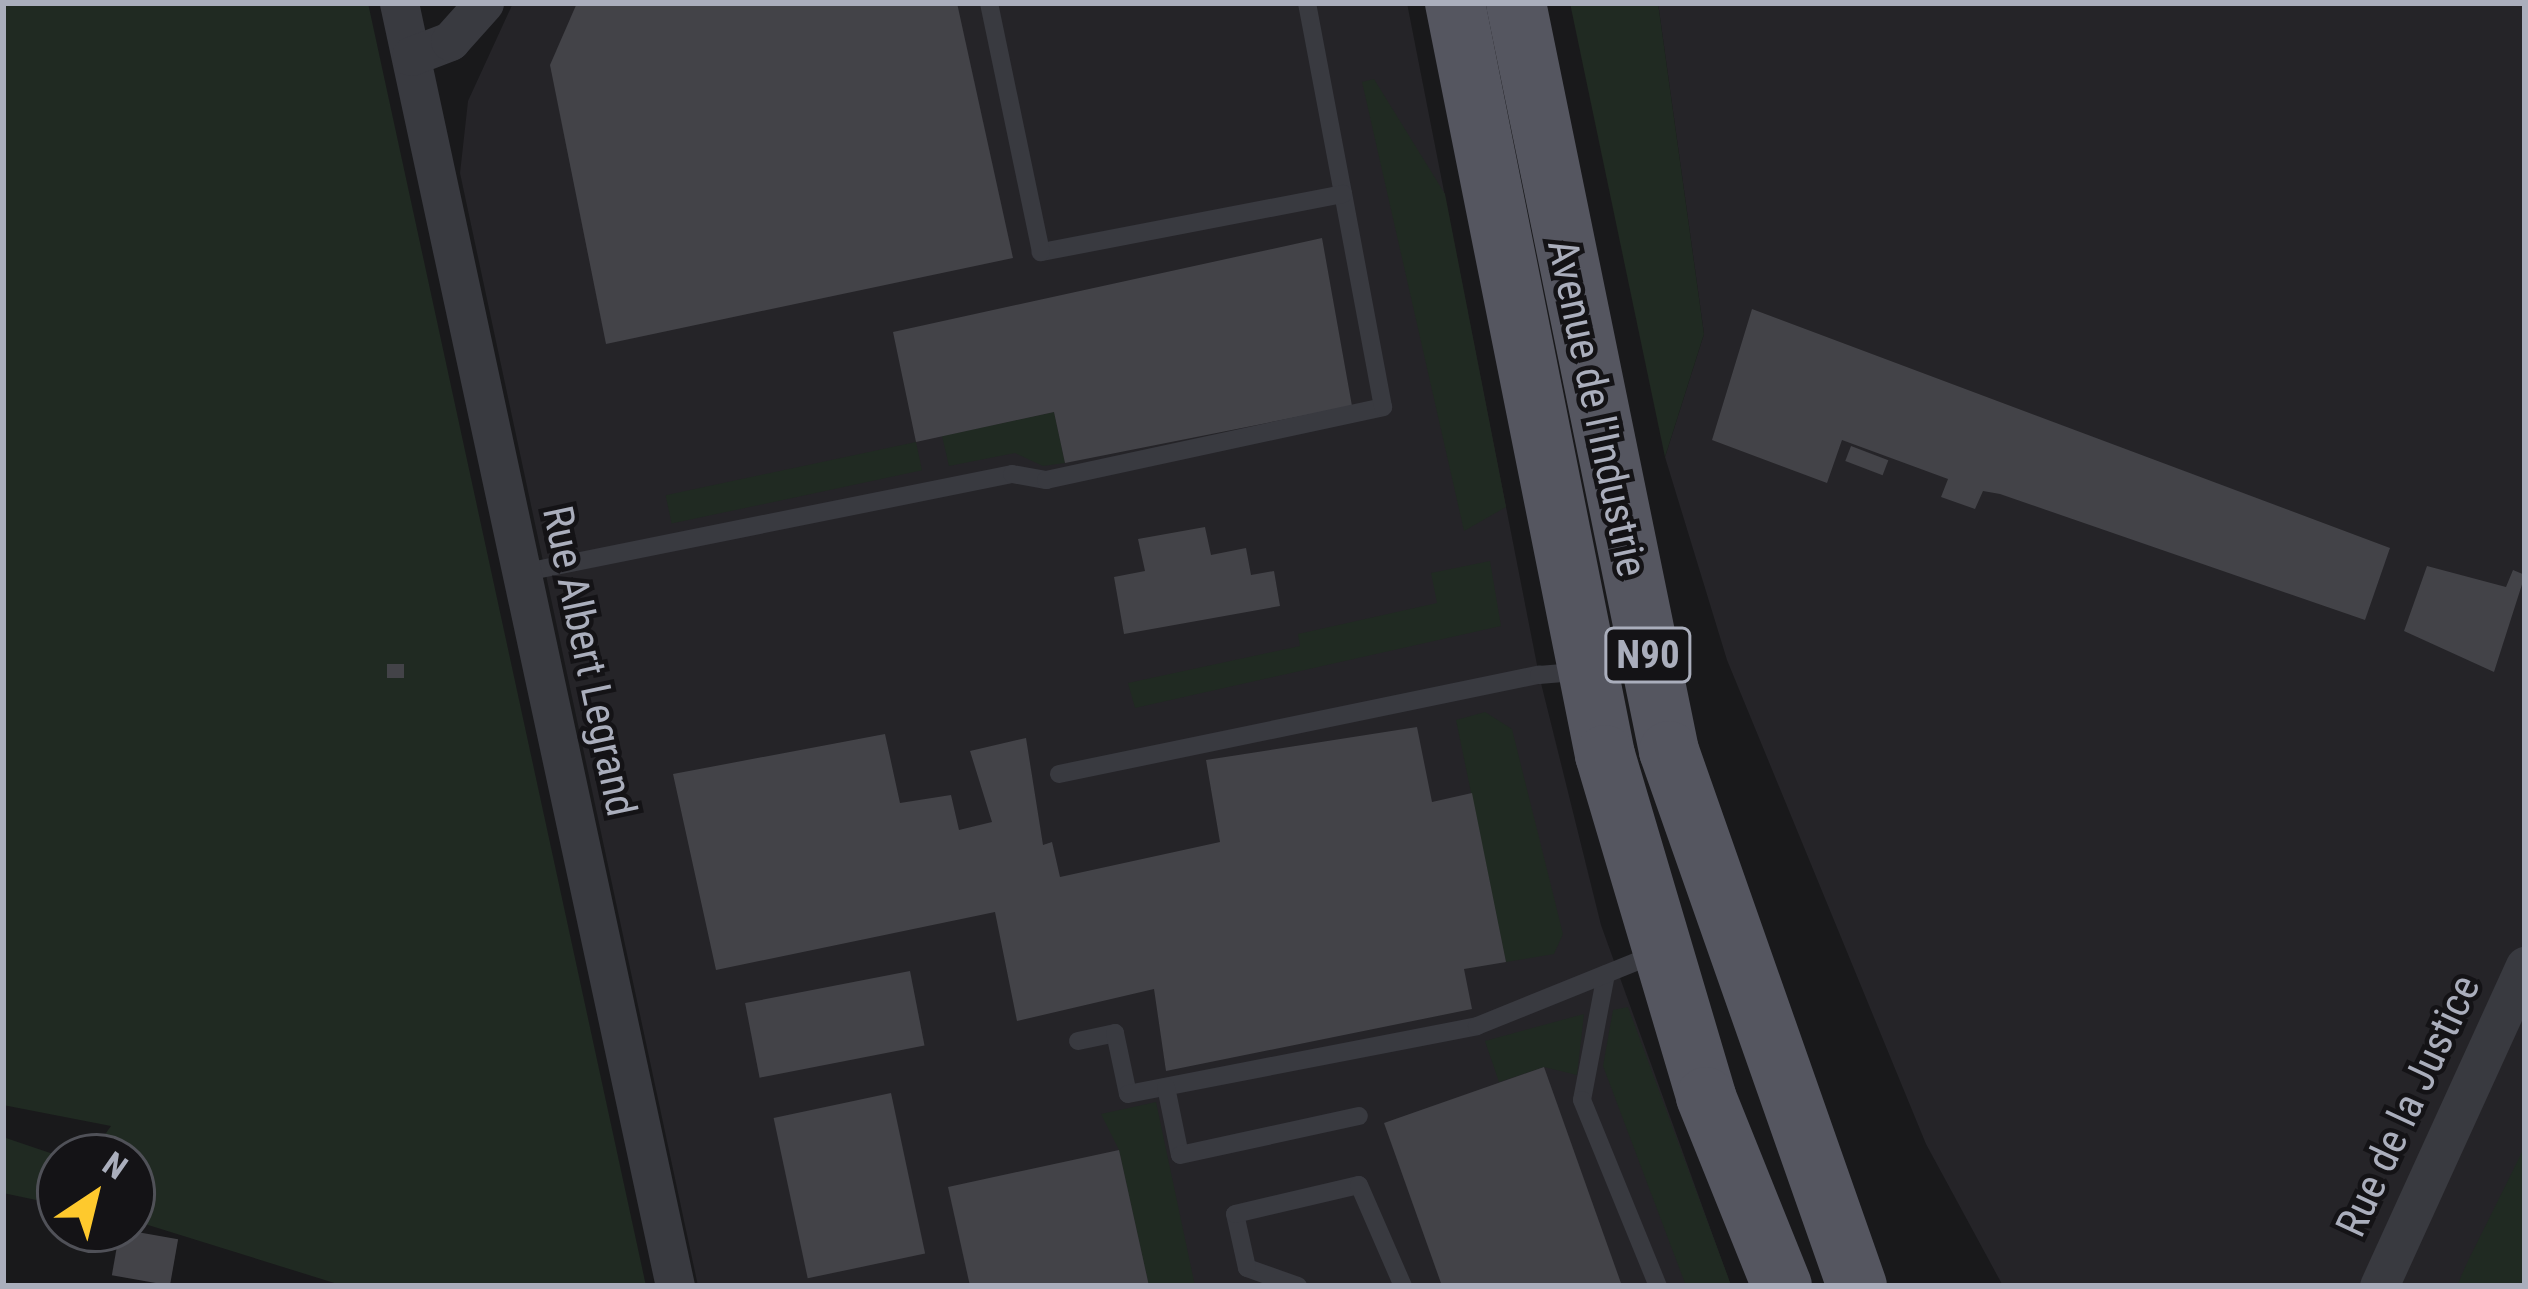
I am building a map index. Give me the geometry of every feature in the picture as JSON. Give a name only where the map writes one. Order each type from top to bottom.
[{"type":"main road","name":"Avenue de l'Industrie","points":[[1455,3],[1588,673],[1706,1096],[1782,1286]]},
{"type":"main road","name":"Avenue de l'Industrie","points":[[1516,3],[1651,665],[1683,794],[1857,1286]]},
{"type":"street","name":"Rue Albert Legrand","points":[[399,3],[675,1286]]},
{"type":"street","points":[[411,56],[450,41],[484,3]]},
{"type":"street","name":"Rue de la Justice","points":[[2379,1286],[2525,966]]},
{"type":"lane","points":[[989,3],[1040,252],[1343,194]]},
{"type":"lane","points":[[520,573],[1012,474],[1046,480],[1383,407],[1307,3]]},
{"type":"lane","points":[[1059,774],[1539,675],[1651,665]]},
{"type":"lane","points":[[1078,1042],[1115,1033],[1127,1094],[1477,1026],[1663,951]]},
{"type":"lane","points":[[1606,974],[1582,1100],[1658,1286]]},
{"type":"lane","points":[[1166,1087],[1180,1155],[1359,1116]]},
{"type":"lane","points":[[1298,1286],[1247,1268],[1235,1214],[1359,1185],[1403,1286]]},
{"type":"shaded area","points":[[3,3],[368,3],[646,1286],[344,1286],[156,1227],[156,1133],[106,1133],[111,1126],[3,1105]]},
{"type":"shaded area","points":[[513,3],[1407,3],[1539,675],[1601,925],[1731,1286],[698,1286],[460,173],[468,101]]},
{"type":"shaded area","points":[[1570,3],[1658,3],[1704,334],[1665,457]]},
{"type":"shaded area","points":[[1658,3],[2525,3],[2525,1286],[2003,1286],[1926,1144],[1727,660],[1665,457],[1704,334]]},
{"type":"shaded area","points":[[1374,79],[1445,194],[1506,507],[1464,531],[1362,82]]},
{"type":"shaded area","points":[[1054,412],[1065,463],[1043,466],[1015,453],[949,466],[942,436]]},
{"type":"shaded area","points":[[916,442],[922,470],[672,524],[666,495]]},
{"type":"shaded area","points":[[1490,561],[1501,626],[1135,708],[1128,683],[1300,646],[1298,634],[1437,603],[1431,573]]},
{"type":"shaded area","points":[[1485,712],[1512,729],[1563,934],[1554,954],[1506,962],[1456,720]]},
{"type":"shaded area","points":[[1628,1007],[1731,1285],[1686,1286],[1603,1066],[1613,1010]]},
{"type":"shaded area","points":[[1584,1014],[1577,1075],[1544,1067],[1499,1082],[1485,1041]]},
{"type":"shaded area","points":[[1156,1102],[1195,1286],[1149,1286],[1119,1150],[1101,1114]]},
{"type":"shaded area","points":[[3,1137],[36,1148],[36,1200],[3,1193]]},
{"type":"shaded area","points":[[2525,1146],[2525,1286],[2457,1286],[2466,1265]]},
{"type":"building","points":[[577,3],[957,3],[1013,258],[606,344],[550,65]]},
{"type":"building","points":[[1322,238],[1352,406],[1065,463],[1054,412],[916,442],[893,332]]},
{"type":"building","points":[[1752,309],[2390,548],[2365,620],[2000,494],[1983,491],[1975,509],[1941,497],[1948,479],[1842,440],[1827,483],[1712,440]]},
{"type":"building","points":[[1851,446],[1888,460],[1883,475],[1845,461]]},
{"type":"building","points":[[1205,527],[1211,555],[1246,548],[1251,575],[1274,571],[1280,606],[1124,634],[1114,577],[1145,571],[1138,539]]},
{"type":"building","points":[[2427,566],[2506,587],[2513,570],[2525,575],[2494,672],[2404,631]]},
{"type":"building","points":[[387,664],[404,664],[404,678],[387,678]]},
{"type":"building","points":[[1417,727],[1432,802],[1472,793],[1506,962],[1464,969],[1472,1009],[1166,1071],[1154,989],[1017,1021],[995,912],[716,970],[673,774],[885,734],[900,803],[951,795],[959,830],[992,822],[970,751],[1026,738],[1043,845],[1052,842],[1060,877],[1220,842],[1206,760]]},
{"type":"building","points":[[910,971],[925,1046],[760,1078],[745,1003]]},
{"type":"building","points":[[1544,1067],[1622,1286],[1442,1286],[1384,1123]]},
{"type":"building","points":[[891,1093],[925,1253],[808,1278],[774,1118]]},
{"type":"building","points":[[1119,1150],[1149,1286],[970,1286],[948,1187]]},
{"type":"building","points":[[156,1235],[178,1239],[170,1286],[112,1275],[116,1253],[156,1253]]}]
